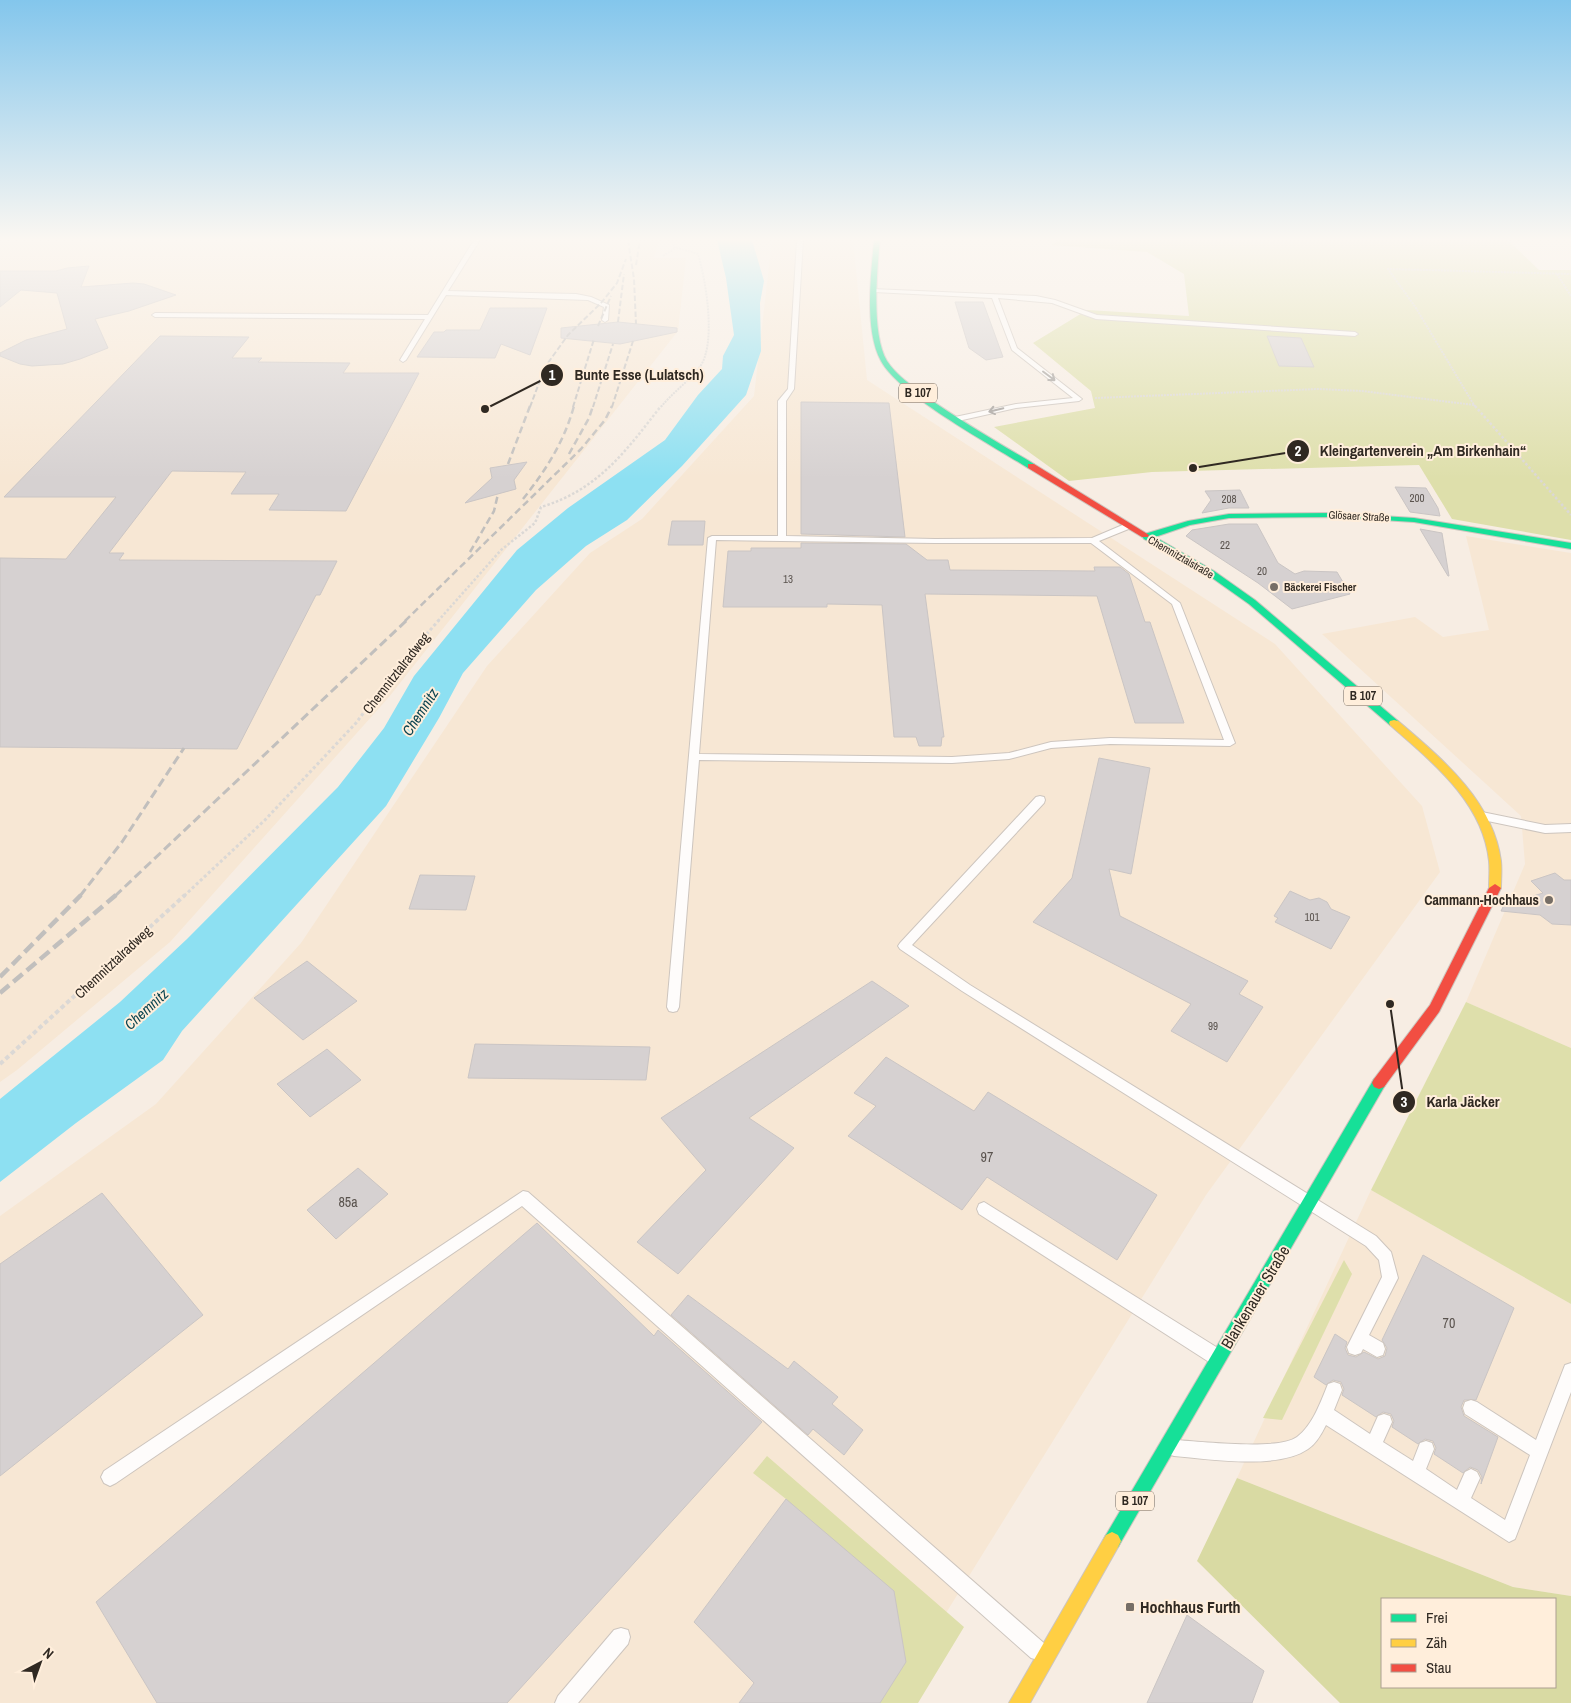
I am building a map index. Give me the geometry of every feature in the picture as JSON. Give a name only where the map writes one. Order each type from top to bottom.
[{"type":"main road","name":"Chemnitztalstraße","points":[[875,319],[876,336],[884,360],[905,383],[1068,490],[1211,573],[1252,602],[1436,760],[1469,797],[1482,816],[1493,844],[1497,867],[1494,893]]},
{"type":"main road","name":"Glösaer Straße","points":[[1148,537],[1188,523],[1229,516],[1316,514],[1414,520],[1571,546]]},
{"type":"main road","name":"Blankenauer Straße","points":[[1019,1703],[1165,1447],[1310,1204],[1375,1088],[1435,1008],[1494,893]]},
{"type":"lane","points":[[403,360],[428,319]]},
{"type":"lane","points":[[782,538],[782,401],[791,389],[795,319]]},
{"type":"lane","points":[[1003,319],[1014,349],[1079,398]]},
{"type":"lane","points":[[1134,319],[1355,334]]},
{"type":"lane","points":[[958,419],[1016,406],[1079,398]]},
{"type":"lane","points":[[673,1007],[712,538],[935,541],[1093,540],[1128,526]]},
{"type":"lane","points":[[693,757],[952,760],[1009,756],[1051,745],[1083,743],[1230,743],[1176,602],[1093,540]]},
{"type":"lane","points":[[1040,800],[904,946],[1370,1241],[1386,1257],[1390,1278],[1358,1342],[1377,1349]]},
{"type":"lane","points":[[1482,816],[1545,829],[1571,828]]},
{"type":"lane","points":[[110,1477],[523,1197],[1045,1657]]},
{"type":"lane","points":[[984,1208],[1218,1358]]},
{"type":"lane","points":[[1323,1413],[1509,1533],[1571,1371]]},
{"type":"lane","points":[[1165,1447],[1267,1453],[1301,1445],[1313,1432],[1334,1390]]},
{"type":"lane","points":[[1472,1408],[1492,1427],[1539,1451]]},
{"type":"lane","points":[[1373,1446],[1384,1422]]},
{"type":"lane","points":[[1416,1473],[1426,1449]]},
{"type":"lane","points":[[1460,1502],[1471,1478]]},
{"type":"lane","points":[[566,1703],[622,1637]]},
{"type":"path","name":"Chemnitztalradweg","points":[[0,1064],[85,988],[265,820],[365,713],[396,668],[488,567],[501,550],[534,523],[541,507],[564,500],[584,489],[625,453],[666,400],[700,367],[708,346],[707,319]]},
{"type":"path","points":[[1423,319],[1474,405],[1571,515]]},
{"type":"path","points":[[1079,398],[1318,390],[1362,391],[1474,405]]},
{"type":"shaded area","points":[[0,319],[679,319],[678,331],[389,697],[170,942],[17,1070],[0,1082]]},
{"type":"shaded area","points":[[763,319],[861,319],[867,380],[1275,644],[1422,806],[1440,872],[1206,1195],[890,1703],[0,1703],[0,1216],[156,1104],[301,943],[487,666],[590,553],[642,519],[754,396]]},
{"type":"shaded area","points":[[1466,536],[1571,553],[1571,1048],[1466,1002],[1525,864],[1521,816],[1322,634],[1415,617],[1443,637],[1489,630]]},
{"type":"shaded area","points":[[1371,1190],[1571,1304],[1571,1596],[1513,1587],[1237,1478]]},
{"type":"green space","points":[[1071,319],[1571,319],[1571,540],[1452,519],[1419,465],[1152,472],[1069,481],[994,427],[1095,408],[1091,391],[1033,343]]},
{"type":"green space","points":[[1466,1002],[1571,1048],[1571,1304],[1371,1190]]},
{"type":"green space","points":[[1344,1260],[1352,1274],[1282,1420],[1263,1418]]},
{"type":"green space","points":[[767,1456],[964,1627],[918,1703],[880,1703],[786,1499],[753,1473]]},
{"type":"green space","points":[[1237,1478],[1513,1587],[1571,1596],[1571,1703],[1340,1703],[1197,1561]]},
{"type":"water","name":"Chemnitz","points":[[732,319],[760,319],[761,351],[746,395],[682,466],[627,520],[586,546],[536,590],[463,673],[439,718],[386,806],[182,1031],[163,1060],[76,1123],[0,1182],[0,1099],[120,1002],[187,939],[338,787],[384,728],[414,676],[517,550],[568,508],[665,440],[698,395],[722,369],[723,356],[734,335]]},
{"type":"building","points":[[64,319],[95,319],[108,348],[63,364],[32,366],[20,364],[0,356],[0,353],[26,340],[67,329]]},
{"type":"building","points":[[485,319],[543,319],[530,355],[501,344],[495,358],[417,357],[434,332],[480,330]]},
{"type":"building","points":[[960,319],[989,319],[1003,357],[986,360],[969,348]]},
{"type":"building","points":[[618,322],[677,328],[677,332],[620,344],[561,338],[561,328]]},
{"type":"building","points":[[160,336],[249,337],[232,358],[262,358],[258,362],[350,363],[343,373],[419,373],[346,511],[269,510],[279,494],[231,494],[246,472],[172,471],[109,553],[124,553],[119,560],[337,561],[320,595],[316,595],[237,749],[0,747],[0,558],[66,559],[116,497],[4,497]]},
{"type":"building","points":[[1267,336],[1301,338],[1314,367],[1279,366]]},
{"type":"building","points":[[801,402],[889,403],[905,537],[801,534]]},
{"type":"building","points":[[527,462],[514,480],[516,489],[465,503],[492,478],[490,468]]},
{"type":"building","points":[[1395,487],[1426,488],[1438,508],[1440,516],[1410,512]]},
{"type":"building","points":[[1240,490],[1249,508],[1229,508],[1202,513],[1211,500],[1205,491]]},
{"type":"building","points":[[672,521],[705,521],[703,545],[668,545]]},
{"type":"building","points":[[1229,524],[1257,524],[1278,563],[1295,574],[1304,571],[1337,572],[1350,594],[1292,609],[1258,583],[1186,536],[1192,530]]},
{"type":"building","points":[[1420,529],[1442,533],[1449,576],[1448,576]]},
{"type":"building","points":[[801,543],[906,544],[927,560],[948,560],[950,570],[1095,571],[1094,567],[1120,567],[1129,574],[1145,622],[1150,622],[1184,723],[1135,723],[1097,596],[925,594],[944,737],[942,737],[941,746],[919,746],[916,737],[894,737],[882,605],[827,604],[827,607],[723,607],[728,551],[751,551],[751,548],[801,548]]},
{"type":"building","points":[[1099,758],[1150,768],[1131,874],[1109,869],[1120,916],[1248,981],[1239,994],[1263,1007],[1227,1062],[1171,1031],[1191,1004],[1033,922],[1072,878]]},
{"type":"building","name":"Cammann-Hochhaus","points":[[1555,873],[1564,880],[1571,880],[1571,925],[1552,924],[1540,915],[1501,911],[1504,905],[1543,893],[1531,881]]},
{"type":"building","points":[[420,875],[475,876],[466,910],[409,909]]},
{"type":"building","points":[[1290,891],[1310,900],[1319,898],[1327,902],[1331,909],[1350,917],[1331,949],[1275,922],[1278,918],[1274,916]]},
{"type":"building","points":[[307,961],[357,1001],[303,1040],[254,998]]},
{"type":"building","points":[[872,981],[909,1006],[749,1118],[794,1148],[678,1274],[637,1242],[706,1170],[661,1118]]},
{"type":"building","points":[[475,1044],[650,1047],[646,1080],[468,1078]]},
{"type":"building","points":[[327,1049],[361,1080],[310,1117],[277,1084]]},
{"type":"building","points":[[886,1057],[974,1111],[988,1092],[1157,1195],[1117,1260],[987,1177],[962,1210],[848,1136],[876,1106],[854,1093]]},
{"type":"building","points":[[358,1168],[388,1194],[336,1239],[307,1210]]},
{"type":"building","points":[[102,1193],[203,1315],[0,1476],[0,1264]]},
{"type":"building","points":[[537,1223],[654,1336],[658,1330],[762,1422],[507,1703],[157,1703],[96,1602]]},
{"type":"building","points":[[1423,1255],[1514,1308],[1476,1400],[1464,1400],[1461,1407],[1464,1416],[1498,1437],[1481,1484],[1482,1477],[1478,1470],[1470,1467],[1463,1473],[1434,1454],[1436,1448],[1433,1441],[1425,1439],[1418,1444],[1392,1427],[1394,1421],[1391,1414],[1383,1412],[1376,1417],[1342,1395],[1344,1389],[1341,1382],[1333,1380],[1326,1385],[1314,1377],[1335,1334],[1347,1342],[1345,1348],[1348,1355],[1356,1357],[1364,1352],[1378,1359],[1385,1356],[1387,1348],[1382,1340]]},
{"type":"building","points":[[688,1295],[788,1369],[794,1361],[838,1397],[832,1404],[863,1430],[844,1455],[813,1429],[808,1435],[671,1315]]},
{"type":"building","points":[[786,1499],[894,1591],[906,1662],[880,1703],[739,1703],[754,1683],[694,1622]]},
{"type":"building","points":[[1187,1615],[1264,1671],[1252,1703],[1147,1703]]},
{"type":"railway","points":[[530,407],[545,367],[568,335],[584,319]]},
{"type":"railway","points":[[598,326],[601,319]]},
{"type":"railway","points":[[636,319],[636,324]]},
{"type":"railway","points":[[573,407],[594,339]]},
{"type":"railway","points":[[612,407],[633,341]]},
{"type":"railway","points":[[593,407],[613,344]]},
{"type":"railway","points":[[508,464],[530,406]]},
{"type":"railway","points":[[523,499],[560,444],[574,406]]},
{"type":"railway","points":[[569,454],[589,418],[593,406]]},
{"type":"railway","points":[[405,621],[581,449],[605,420],[612,406]]},
{"type":"railway","points":[[470,552],[494,511],[498,494]]},
{"type":"railway","points":[[115,896],[407,620]]},
{"type":"railway","points":[[80,896],[122,842],[184,748]]},
{"type":"railway","points":[[0,977],[81,895]]},
{"type":"railway","points":[[0,993],[116,895]]},
{"type":"traffic: fast","points":[[874,319],[879,349],[884,361],[894,373],[929,402],[951,417],[1031,466]]},
{"type":"traffic: fast","points":[[1147,537],[1188,523],[1229,516],[1334,515],[1414,520],[1571,546]]},
{"type":"traffic: fast","points":[[1145,535],[1211,573],[1252,602],[1394,723]]},
{"type":"traffic: fast","points":[[1112,1541],[1379,1083]]},
{"type":"traffic: slow","points":[[1394,723],[1450,775],[1467,794],[1480,815],[1490,837],[1495,861],[1495,888]]},
{"type":"traffic: slow","points":[[1019,1703],[1112,1541]]},
{"type":"traffic: jam","points":[[1031,466],[1145,535]]},
{"type":"traffic: jam","points":[[1379,1083],[1435,1008],[1495,888]]},
{"type":"place","name":"Bunte Esse (Lulatsch)","points":[[485,409]]},
{"type":"place","name":"Kleingartenverein „Am Birkenhain“","points":[[1193,468]]},
{"type":"place","name":"Bäckerei Fischer","points":[[1274,587]]},
{"type":"place","name":"Cammann-Hochhaus","points":[[1549,900]]},
{"type":"place","name":"Karla Jäcker","points":[[1390,1004]]},
{"type":"place","name":"Hochhaus Furth","points":[[1130,1607]]}]
